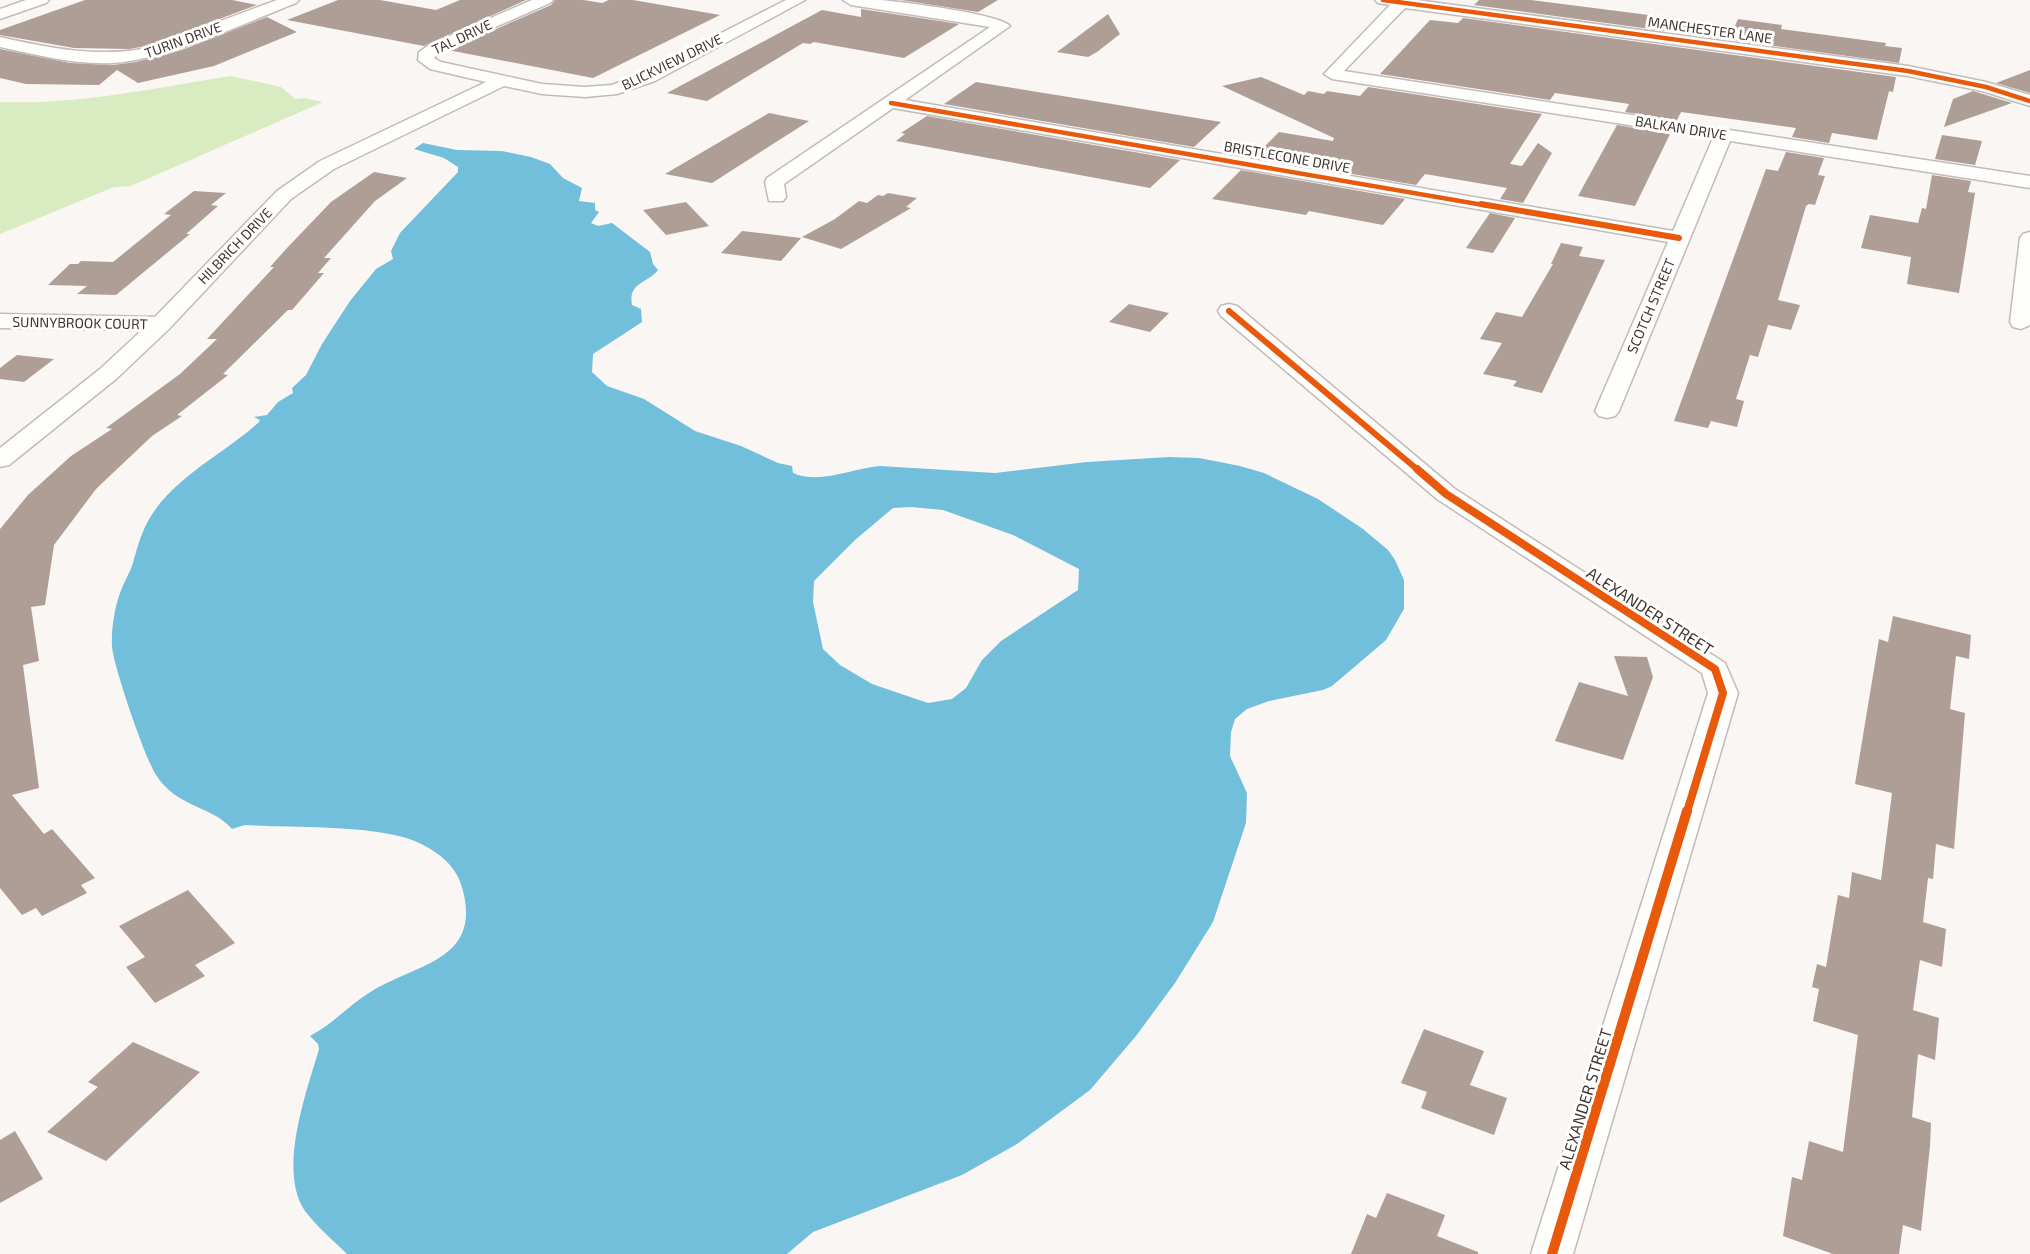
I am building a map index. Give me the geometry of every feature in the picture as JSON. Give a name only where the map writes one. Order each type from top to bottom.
[{"type":"street","points":[[0,14],[41,0]]},
{"type":"street","name":"TURIN DRIVE","points":[[0,42],[87,60],[130,58],[152,52],[291,0]]},
{"type":"street","name":"TAL DRIVE","points":[[504,80],[436,66],[426,60],[425,55],[435,48],[544,0]]},
{"type":"street","name":"BLICKVIEW DRIVE","points":[[504,80],[565,92],[607,91],[628,87],[797,0]]},
{"type":"street","points":[[776,197],[774,182],[1002,26],[988,21],[851,0]]},
{"type":"street","name":"MANCHESTER LANE","points":[[1383,0],[1908,71],[1964,81],[2030,101]]},
{"type":"street","name":"BALKAN DRIVE","points":[[1401,3],[1332,74],[2030,182]]},
{"type":"street","name":"HILBRICH DRIVE","points":[[0,460],[108,374],[161,324],[284,195],[327,165],[504,80]]},
{"type":"street","name":"BRISTLECONE DRIVE","points":[[891,103],[1679,238]]},
{"type":"street","name":"SCOTCH STREET","points":[[1607,411],[1724,135]]},
{"type":"street","points":[[2021,322],[2030,238]]},
{"type":"street","name":"ALEXANDER STREET","points":[[1229,311],[1446,494],[1715,669],[1723,693],[1552,1254]]},
{"type":"street","name":"SUNNYBROOK COURT","points":[[0,321],[161,324]]},
{"type":"green space","points":[[231,76],[281,87],[295,99],[305,98],[323,102],[131,186],[114,187],[0,234],[0,102],[87,98]]},
{"type":"water","points":[[423,143],[457,150],[502,151],[550,164],[563,178],[582,188],[579,201],[595,203],[595,210],[599,212],[591,223],[598,226],[612,223],[650,252],[653,264],[658,270],[639,284],[632,297],[632,305],[641,309],[642,322],[593,354],[592,372],[607,386],[644,399],[695,431],[741,446],[778,463],[792,466],[793,473],[814,477],[825,477],[880,466],[995,473],[1087,462],[1169,457],[1199,458],[1240,466],[1264,473],[1318,499],[1363,529],[1388,550],[1404,580],[1404,609],[1386,640],[1332,686],[1323,690],[1269,701],[1247,709],[1235,719],[1231,732],[1230,756],[1247,793],[1246,823],[1213,922],[1175,983],[1136,1036],[1090,1090],[1017,1144],[962,1175],[813,1232],[787,1254],[347,1254],[305,1211],[297,1194],[294,1153],[297,1130],[319,1049],[318,1044],[310,1036],[372,991],[427,965],[456,944],[464,929],[466,909],[461,884],[444,859],[427,847],[399,836],[362,830],[323,828],[245,825],[232,829],[224,821],[184,801],[165,786],[151,765],[130,711],[114,656],[112,632],[115,609],[147,522],[161,502],[183,480],[259,422],[260,420],[254,417],[267,415],[278,402],[293,393],[292,388],[306,375],[322,344],[350,301],[376,269],[393,259],[391,251],[400,233],[458,172],[458,167],[444,158],[414,149]],"holes":[[[893,508],[943,510],[1013,535],[1079,569],[1078,590],[1001,641],[982,660],[966,688],[952,699],[928,703],[872,684],[840,665],[823,649],[813,602],[814,581],[855,540]]]},
{"type":"building","points":[[85,0],[232,0],[257,5],[147,46],[129,49],[74,48],[0,35],[0,30]]},
{"type":"building","points":[[338,0],[380,0],[436,10],[460,0],[526,0],[424,46],[287,20]]},
{"type":"building","points":[[555,0],[602,3],[609,0],[633,0],[720,15],[593,78],[448,50],[551,5]]},
{"type":"building","points":[[901,0],[998,0],[978,12]]},
{"type":"building","points":[[1479,0],[1531,0],[1735,26],[1738,19],[1782,25],[1781,29],[1886,43],[1885,46],[1902,48],[1899,63],[1474,5]]},
{"type":"building","points":[[861,9],[959,24],[904,58],[814,42],[803,43],[707,101],[667,93],[822,10],[861,17]]},
{"type":"building","points":[[1108,14],[1120,34],[1097,52],[1088,57],[1057,52]]},
{"type":"building","points":[[267,17],[297,32],[214,66],[138,83],[117,70],[99,85],[26,84],[0,78],[0,49],[70,63],[113,65],[136,62],[182,50]]},
{"type":"building","points":[[1463,18],[1896,77],[1893,92],[1889,91],[1877,140],[1832,133],[1829,143],[1792,137],[1796,128],[1681,112],[1677,120],[1625,112],[1629,104],[1555,93],[1550,100],[1380,74],[1430,20],[1458,23]]},
{"type":"building","points":[[2030,70],[2030,93],[1996,83]]},
{"type":"building","points":[[1261,77],[1304,95],[1308,91],[1324,94],[1327,91],[1360,96],[1368,87],[1542,114],[1510,164],[1522,166],[1538,143],[1552,153],[1523,203],[1500,199],[1507,188],[1425,174],[1416,185],[1254,157],[1279,132],[1333,141],[1334,138],[1222,86]]},
{"type":"building","points":[[976,82],[1221,122],[1194,147],[944,104]]},
{"type":"building","points":[[1973,91],[2012,103],[1944,127],[1953,99]]},
{"type":"building","points":[[769,113],[809,121],[712,183],[665,174]]},
{"type":"building","points":[[927,116],[1180,160],[1150,188],[896,141],[905,134],[901,133]]},
{"type":"building","points":[[1617,125],[1670,134],[1635,206],[1578,196]]},
{"type":"building","points":[[1942,135],[1982,141],[1975,165],[1935,159]]},
{"type":"building","points":[[1786,152],[1824,158],[1818,175],[1825,176],[1815,205],[1806,206],[1778,300],[1800,305],[1791,330],[1768,325],[1758,357],[1750,355],[1736,399],[1744,401],[1737,427],[1711,421],[1708,428],[1674,421],[1766,169],[1778,171]]},
{"type":"building","points":[[1241,170],[1405,199],[1383,225],[1309,211],[1306,215],[1212,199]]},
{"type":"building","points":[[374,172],[407,178],[375,201],[324,258],[331,258],[318,273],[324,273],[292,310],[288,310],[223,374],[228,375],[177,415],[182,416],[152,436],[96,489],[54,545],[45,605],[31,607],[39,661],[23,665],[39,788],[12,795],[44,834],[52,829],[95,878],[81,885],[87,893],[42,916],[36,908],[22,915],[0,888],[0,529],[28,495],[71,456],[112,429],[106,428],[180,374],[217,339],[207,339],[274,267],[270,267],[287,248],[331,202]]},
{"type":"building","points":[[1932,175],[1971,181],[1968,192],[1975,193],[1959,293],[1907,284],[1911,257],[1861,248],[1870,215],[1918,223],[1922,208],[1926,209]]},
{"type":"building","points":[[194,191],[226,193],[211,205],[218,206],[186,234],[190,234],[116,295],[77,294],[87,286],[48,285],[70,264],[78,264],[81,261],[113,262],[171,215],[164,214]]},
{"type":"building","points":[[888,193],[917,198],[906,207],[911,208],[841,249],[802,237],[835,219],[859,201],[867,203],[878,195],[883,196]]},
{"type":"building","points":[[686,202],[709,226],[666,235],[643,210]]},
{"type":"building","points":[[1490,213],[1515,218],[1493,253],[1466,248]]},
{"type":"building","points":[[742,231],[801,238],[781,261],[721,253]]},
{"type":"building","points":[[1561,243],[1583,247],[1579,256],[1605,260],[1542,393],[1513,386],[1517,381],[1483,374],[1502,343],[1480,339],[1496,312],[1522,317],[1553,264],[1551,264]]},
{"type":"building","points":[[1129,304],[1169,313],[1150,332],[1109,322]]},
{"type":"building","points":[[17,355],[54,359],[24,382],[0,379],[0,368]]},
{"type":"building","points":[[1893,616],[1971,635],[1969,659],[1956,656],[1950,709],[1965,713],[1954,849],[1936,844],[1933,879],[1928,878],[1923,922],[1946,929],[1942,967],[1920,960],[1913,1010],[1939,1018],[1935,1060],[1918,1054],[1912,1117],[1931,1123],[1930,1146],[1921,1231],[1903,1225],[1899,1254],[1833,1254],[1783,1236],[1792,1177],[1802,1180],[1809,1141],[1843,1152],[1858,1035],[1813,1021],[1819,989],[1812,987],[1817,964],[1826,967],[1838,895],[1849,898],[1852,872],[1881,880],[1892,793],[1855,784],[1879,639],[1888,642]]},
{"type":"building","points":[[1614,656],[1647,657],[1653,677],[1623,760],[1555,741],[1579,682],[1628,696]]},
{"type":"building","points":[[188,890],[235,943],[195,965],[205,976],[155,1003],[126,967],[145,957],[119,926]]},
{"type":"building","points":[[1424,1029],[1484,1051],[1470,1085],[1507,1098],[1494,1135],[1421,1108],[1427,1092],[1401,1083]]},
{"type":"building","points":[[133,1042],[200,1072],[106,1161],[47,1132],[98,1087],[88,1082]]},
{"type":"building","points":[[15,1131],[43,1179],[0,1203],[0,1140]]},
{"type":"building","points":[[1387,1193],[1445,1215],[1437,1236],[1478,1252],[1478,1254],[1351,1254],[1367,1214],[1376,1218]]},
{"type":"cycle path","points":[[1383,0],[1908,71],[1986,87],[2030,101]]},
{"type":"cycle path","points":[[891,103],[1679,238]]},
{"type":"cycle path","points":[[1229,311],[1446,494],[1715,669],[1723,693],[1552,1254]]}]
